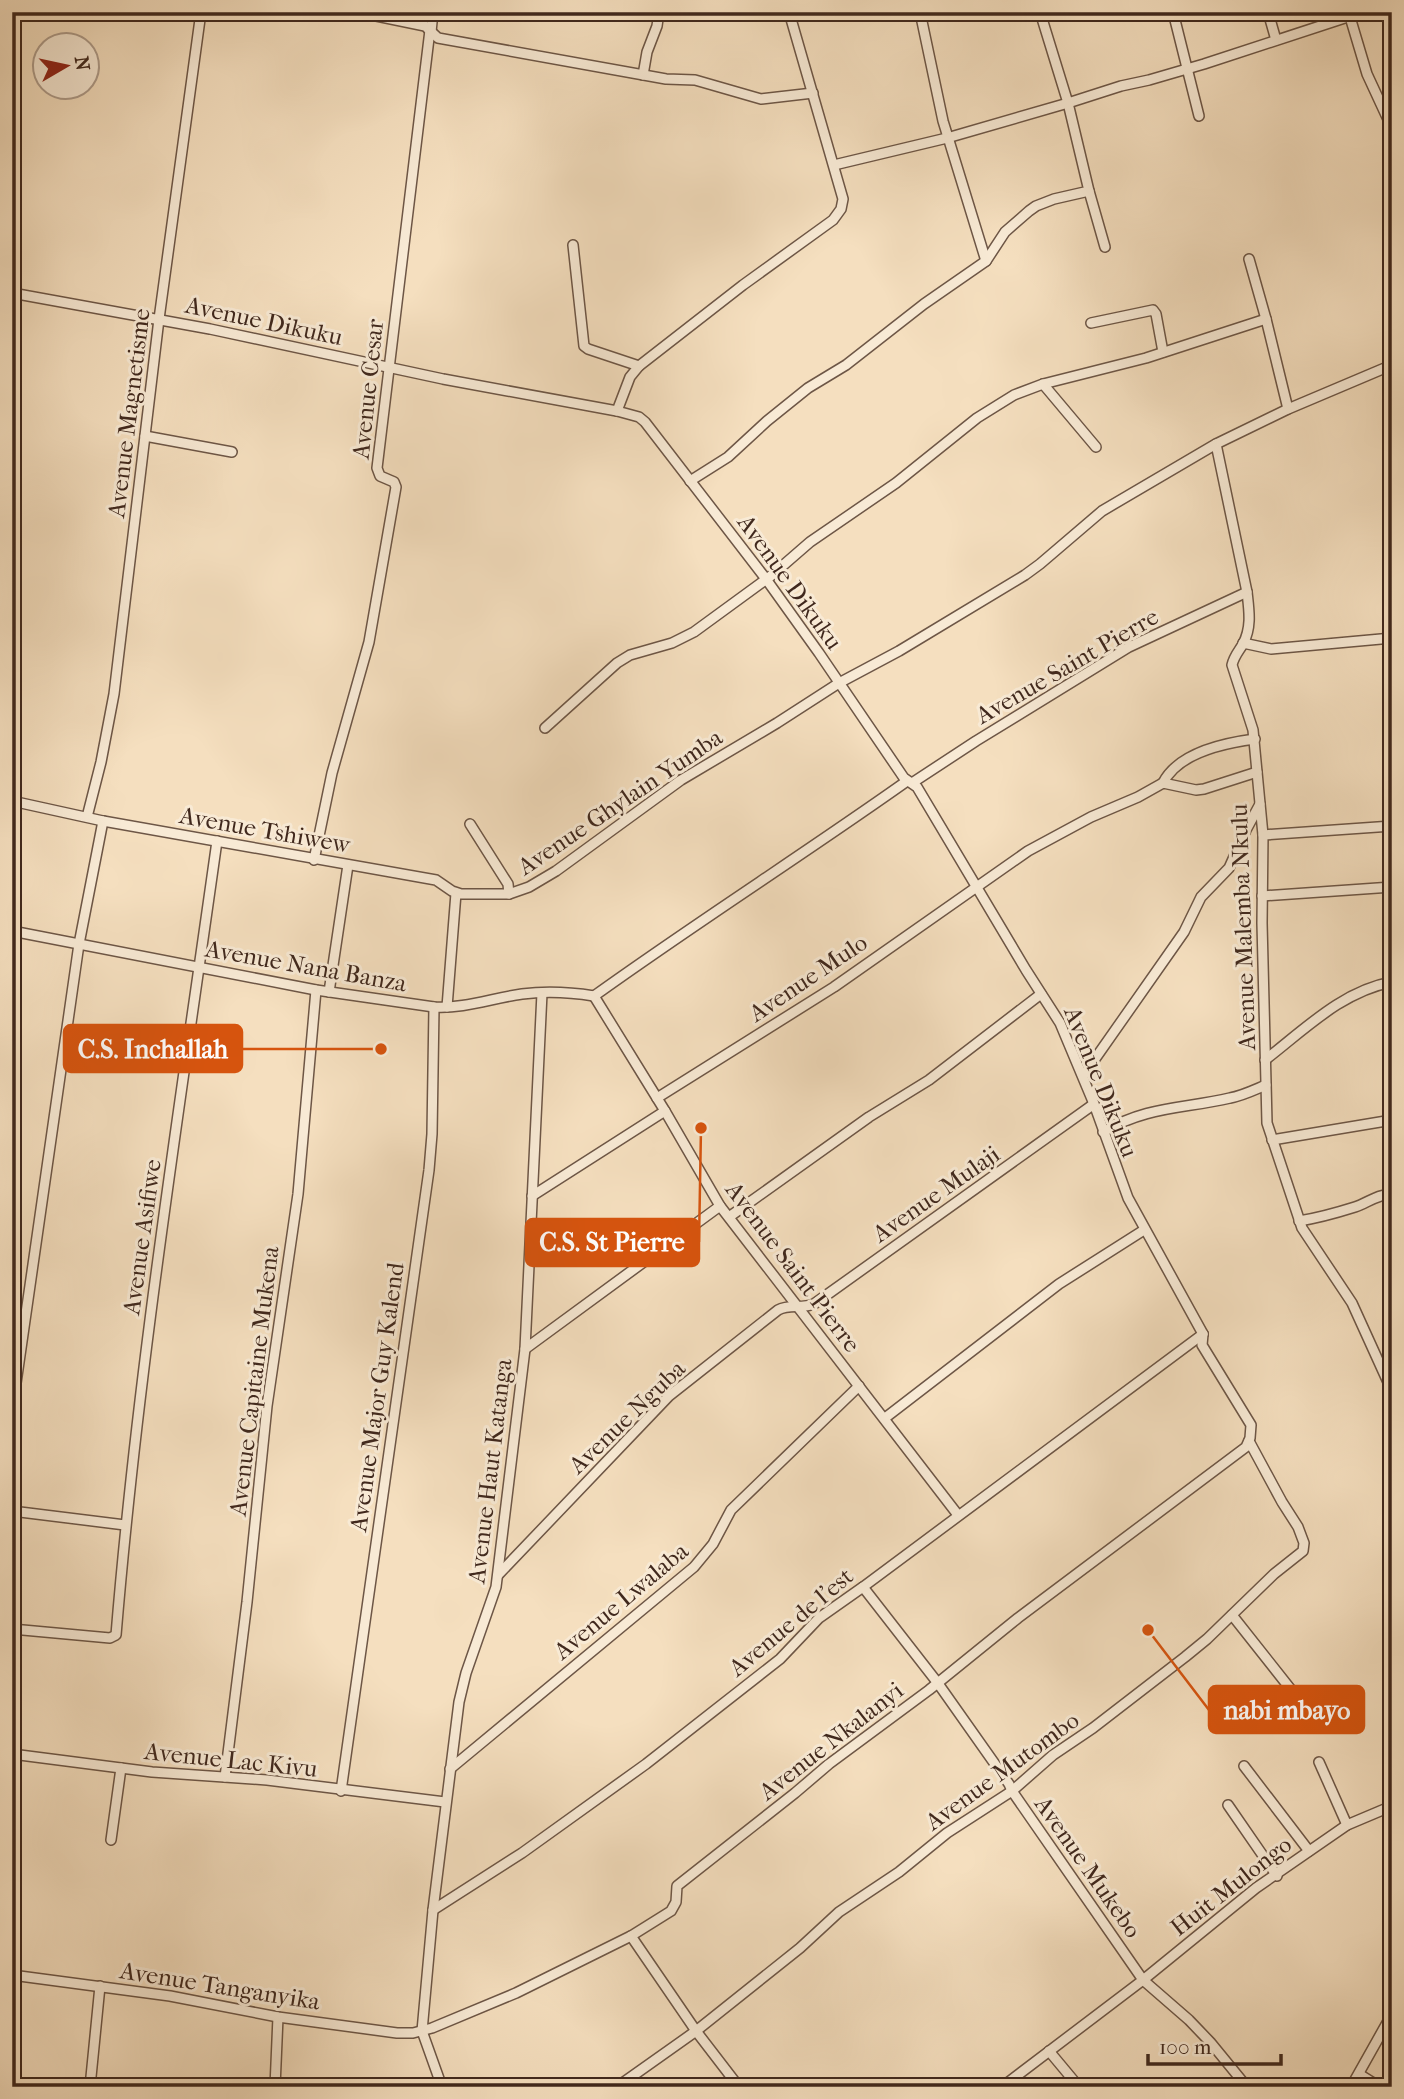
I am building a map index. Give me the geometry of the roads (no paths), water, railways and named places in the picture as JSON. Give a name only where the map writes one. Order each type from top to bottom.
[{"type":"street","name":"Avenue Magnetisme","points":[[87,817],[114,694],[159,319],[201,12]]},
{"type":"street","points":[[357,12],[425,26],[438,38],[673,80],[695,80],[761,99],[813,93]]},
{"type":"street","name":"Avenue Cesar","points":[[314,860],[332,773],[367,651],[396,486],[394,482],[382,478],[377,469],[433,12]]},
{"type":"street","points":[[643,75],[659,12]]},
{"type":"street","points":[[617,411],[630,377],[639,366],[743,285],[833,220],[841,209],[843,202],[834,165],[789,12]]},
{"type":"street","points":[[920,12],[947,138],[986,261]]},
{"type":"street","points":[[1040,12],[1068,103],[1105,247]]},
{"type":"street","points":[[1174,12],[1199,116]]},
{"type":"street","points":[[1268,12],[1276,40]]},
{"type":"street","points":[[834,165],[947,138],[1106,90],[1149,80],[1363,12]]},
{"type":"street","points":[[1350,17],[1367,74],[1392,128]]},
{"type":"street","points":[[690,481],[728,457],[808,388],[846,365],[924,304],[986,261],[1005,232],[1036,206],[1062,196],[1089,191]]},
{"type":"street","points":[[573,245],[584,346],[639,366]]},
{"type":"street","points":[[1249,259],[1287,409]]},
{"type":"street","name":"Avenue Dikuku","points":[[12,293],[159,319],[389,368],[617,411],[639,417],[645,422],[766,579],[910,782],[917,787],[1060,1023],[1094,1104],[1124,1189],[1203,1334],[1202,1345],[1251,1425],[1250,1441]]},
{"type":"street","points":[[1091,323],[1153,310],[1163,352]]},
{"type":"street","points":[[545,729],[623,658],[688,636],[766,579],[801,548],[896,483],[977,418],[1014,395],[1043,384],[1128,364],[1266,319]]},
{"type":"street","name":"Avenue Ghylain Yumba","points":[[509,894],[529,887],[556,871],[668,788],[839,683],[888,657],[1024,575],[1102,511],[1216,444],[1287,409],[1392,365]]},
{"type":"street","points":[[1043,384],[1096,447]]},
{"type":"street","points":[[145,436],[232,452]]},
{"type":"street","name":"Avenue Malemba Nkulu","points":[[1216,444],[1247,592],[1250,623],[1233,661],[1233,670],[1245,700],[1255,739],[1264,835],[1262,896],[1267,1122],[1299,1221],[1352,1303],[1392,1391]]},
{"type":"street","name":"Avenue Saint Pierre","points":[[958,1515],[720,1206],[594,996],[682,933],[976,741],[1129,648],[1247,592]]},
{"type":"street","points":[[1243,643],[1271,649],[1392,638]]},
{"type":"street","name":"Avenue Mulo","points":[[657,1098],[834,987],[1028,851],[1163,783],[1178,764],[1185,760],[1219,747],[1255,739]]},
{"type":"street","points":[[1163,783],[1195,790],[1204,789],[1257,772]]},
{"type":"street","name":"Avenue Tshiwew","points":[[12,801],[103,821],[436,880],[456,893],[509,894]]},
{"type":"street","points":[[1083,1076],[1184,932],[1201,897],[1229,868],[1260,804]]},
{"type":"street","points":[[12,1411],[79,944],[103,821]]},
{"type":"street","points":[[470,824],[508,884],[509,894]]},
{"type":"street","points":[[1264,835],[1392,826]]},
{"type":"street","name":"Avenue Asifiwe","points":[[12,1629],[113,1638],[116,1635],[125,1525],[144,1360],[217,841]]},
{"type":"street","points":[[329,992],[348,864]]},
{"type":"street","points":[[1262,896],[1392,887]]},
{"type":"street","points":[[447,1007],[456,893]]},
{"type":"street","name":"Avenue Nana Banza","points":[[12,931],[316,990],[434,1007],[522,994],[570,992],[594,996]]},
{"type":"street","points":[[1265,1060],[1349,996],[1372,986],[1392,982]]},
{"type":"street","name":"Avenue Capitaine Mukena","points":[[225,1777],[247,1602],[267,1406],[298,1194],[316,990]]},
{"type":"street","name":"Avenue Haut Katanga","points":[[422,2031],[445,1802],[462,1689],[494,1596],[498,1575],[525,1349],[542,993]]},
{"type":"street","points":[[729,1217],[869,1117],[929,1080],[1041,994]]},
{"type":"street","name":"Avenue Major Guy Kalend","points":[[341,1791],[429,1170],[434,1007]]},
{"type":"street","points":[[1103,1132],[1130,1117],[1233,1098],[1266,1085]]},
{"type":"street","name":"Avenue Mulaji","points":[[796,1307],[814,1304],[1094,1104]]},
{"type":"street","points":[[532,1196],[665,1111]]},
{"type":"street","points":[[1272,1140],[1392,1120]]},
{"type":"street","points":[[1299,1221],[1324,1217],[1385,1194],[1392,1194]]},
{"type":"street","points":[[525,1349],[720,1206]]},
{"type":"street","points":[[885,1419],[1059,1284],[1144,1230]]},
{"type":"street","name":"Avenue Nguba","points":[[498,1575],[669,1396],[778,1310],[787,1306],[796,1307]]},
{"type":"street","name":"Avenue de l'est","points":[[433,1910],[522,1853],[646,1764],[780,1659],[819,1618],[1203,1334]]},
{"type":"street","name":"Avenue Lwalaba","points":[[450,1769],[694,1567],[713,1544],[731,1510],[859,1387]]},
{"type":"street","name":"Avenue Mutombo","points":[[617,2087],[696,2031],[800,1948],[839,1912],[899,1872],[947,1833],[1012,1791],[1053,1755],[1093,1728],[1185,1657],[1266,1580],[1303,1551],[1305,1547],[1298,1527],[1250,1441]]},
{"type":"street","name":"Avenue Nkalanyi","points":[[422,2031],[516,1993],[631,1936],[671,1911],[676,1902],[677,1886],[829,1764],[1060,1586],[1244,1449],[1250,1441]]},
{"type":"street","points":[[12,1511],[125,1525]]},
{"type":"street","name":"Avenue Mukebo","points":[[863,1587],[937,1682],[1143,1980],[1189,2020],[1247,2087]]},
{"type":"street","points":[[1231,1615],[1300,1700]]},
{"type":"street","name":"Avenue Lac Kivu","points":[[12,1754],[121,1768],[267,1780],[445,1802]]},
{"type":"street","points":[[1319,1762],[1348,1825]]},
{"type":"street","points":[[1244,1766],[1308,1851]]},
{"type":"street","points":[[111,1840],[121,1768]]},
{"type":"street","points":[[1228,1805],[1277,1876]]},
{"type":"street","name":"Huit Mulongo","points":[[1002,2087],[1143,1980],[1247,1895],[1277,1876],[1308,1851],[1348,1825],[1392,1806]]},
{"type":"street","points":[[631,1936],[696,2031],[739,2087]]},
{"type":"street","name":"Avenue Tanganyika","points":[[12,1975],[217,2004],[278,2017],[397,2033],[422,2031]]},
{"type":"street","points":[[90,2087],[100,1986]]},
{"type":"street","points":[[1351,2087],[1392,2014]]},
{"type":"street","points":[[275,2087],[278,2017]]},
{"type":"street","points":[[422,2031],[442,2087]]},
{"type":"street","points":[[1049,2051],[1079,2087]]},
{"type":"street","points":[[1359,2074],[1380,2087]]},
{"type":"place","name":"C.S. Inchallah","points":[[381,1049]]},
{"type":"place","name":"C.S. St Pierre","points":[[701,1128]]},
{"type":"place","name":"nabi mbayo","points":[[1148,1630]]}]
